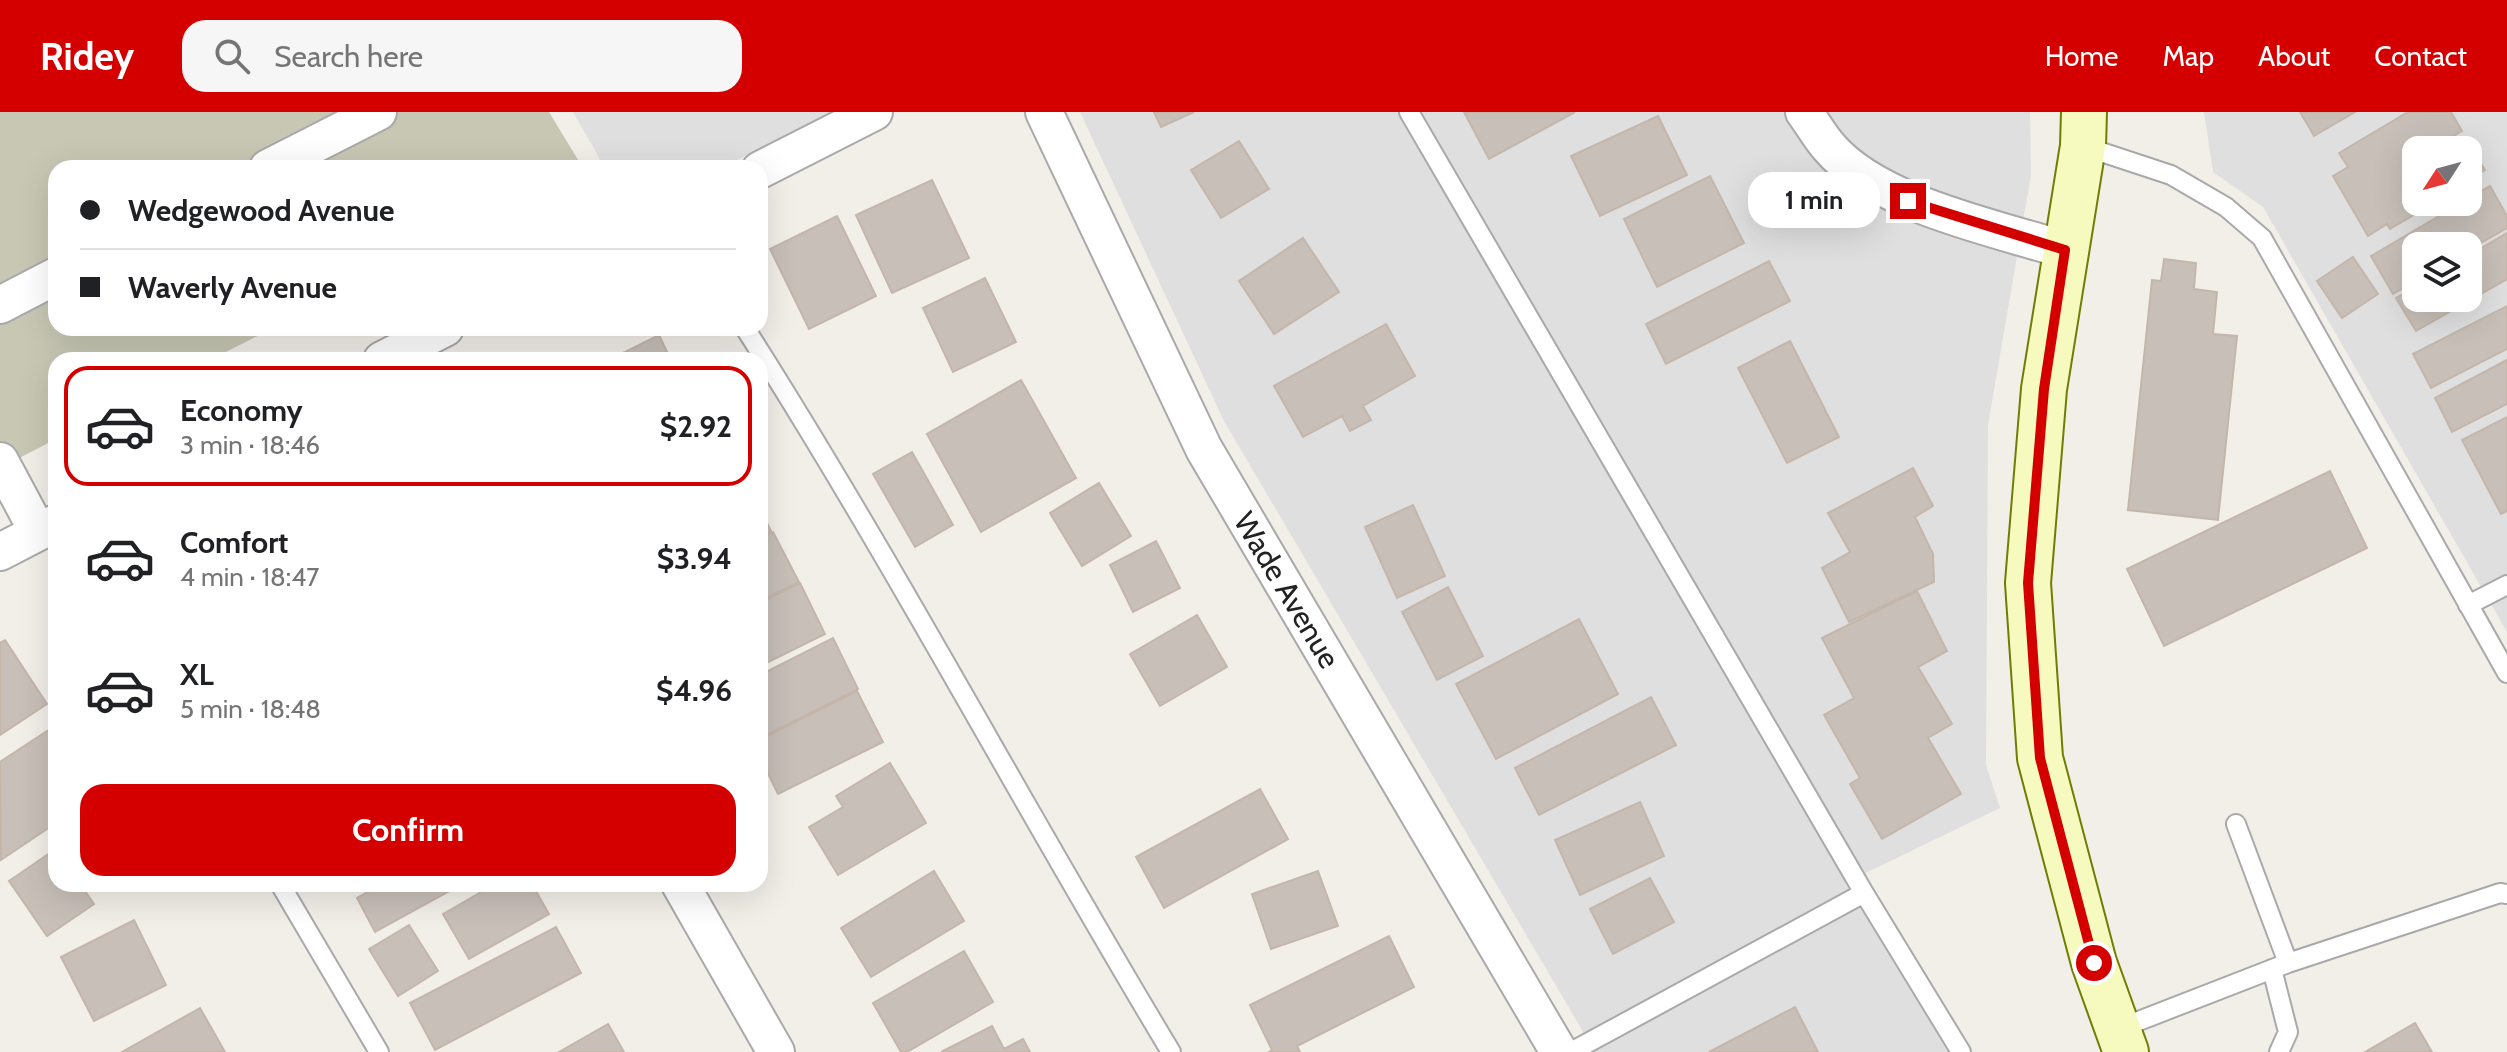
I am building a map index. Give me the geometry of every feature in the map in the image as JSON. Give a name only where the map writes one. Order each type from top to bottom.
[{"type":"main road","points":[[2083,129],[2044,389],[2028,583],[2040,758],[2094,963],[2122,1041]]},
{"type":"street","points":[[284,160],[378,112]]},
{"type":"street","points":[[768,166],[874,112]]},
{"type":"street","name":"Wade Avenue","points":[[1044,112],[1204,449],[1559,1052]]},
{"type":"street","points":[[1804,112],[1830,149],[1866,178],[1908,201],[2065,250]]},
{"type":"street","points":[[0,305],[48,280]]},
{"type":"street","points":[[398,352],[429,336]]},
{"type":"street","points":[[0,461],[47,527],[0,552]]},
{"type":"street","points":[[685,892],[776,1052]]},
{"type":"lane","points":[[1409,112],[1864,893],[1961,1052]]},
{"type":"lane","points":[[2083,129],[2148,170],[2171,175],[2226,207],[2262,238],[2507,673]]},
{"type":"lane","points":[[768,364],[892,568],[1037,827],[1171,1052]]},
{"type":"lane","points":[[2468,605],[2507,585]]},
{"type":"lane","points":[[2236,824],[2280,966],[2288,1032],[2298,1052]]},
{"type":"lane","points":[[285,892],[379,1052]]},
{"type":"lane","points":[[1571,1052],[1864,893]]},
{"type":"lane","points":[[2122,1041],[2280,966],[2500,893],[2507,894]]},
{"type":"lane","points":[[2279,1052],[2288,1032]]},
{"type":"shaded area","points":[[0,112],[549,112],[578,160],[48,160],[48,336],[257,336],[226,352],[48,352],[48,443],[0,468]]},
{"type":"shaded area","points":[[573,112],[833,112],[737,160],[600,160]]},
{"type":"shaded area","points":[[1080,112],[2030,112],[2031,175],[1988,425],[1986,765],[2000,808],[1845,883],[1948,1052],[1595,1052],[1224,421]]},
{"type":"shaded area","points":[[2204,112],[2507,112],[2507,632],[2263,207],[2213,172]]},
{"type":"building","points":[[1154,112],[1194,112],[1161,127]]},
{"type":"building","points":[[1464,112],[1575,112],[1489,159]]},
{"type":"building","points":[[2300,112],[2355,112],[2314,136]]},
{"type":"building","points":[[2408,112],[2451,112],[2462,131],[2454,136],[2402,136],[2402,216],[2412,216],[2390,229],[2387,224],[2368,236],[2333,176],[2348,167],[2339,153]]},
{"type":"building","points":[[1658,116],[1687,175],[1600,216],[1571,156]]},
{"type":"building","points":[[1239,141],[1269,189],[1221,218],[1191,170]]},
{"type":"building","points":[[1710,176],[1744,243],[1657,287],[1624,219]]},
{"type":"building","points":[[932,180],[969,258],[892,293],[856,215]]},
{"type":"building","points":[[2490,186],[2507,216],[2507,228],[2482,242],[2482,232],[2412,232],[2439,216],[2482,216],[2482,191]]},
{"type":"building","points":[[837,216],[876,296],[809,329],[770,249]]},
{"type":"building","points":[[2507,233],[2507,279],[2482,293],[2482,248]]},
{"type":"building","points":[[1303,238],[1339,292],[1274,334],[1239,281]]},
{"type":"building","points":[[2402,238],[2402,289],[2393,294],[2371,256]]},
{"type":"building","points":[[2353,257],[2378,294],[2342,318],[2317,281]]},
{"type":"building","points":[[2164,259],[2196,263],[2194,289],[2217,292],[2213,334],[2237,336],[2218,520],[2128,510],[2152,280],[2161,281]]},
{"type":"building","points":[[1769,261],[1790,301],[1666,364],[1646,324]]},
{"type":"building","points":[[985,278],[1016,342],[953,372],[923,308]]},
{"type":"building","points":[[2402,294],[2402,308],[2396,298]]},
{"type":"building","points":[[2507,306],[2507,349],[2431,388],[2413,354]]},
{"type":"building","points":[[2404,312],[2449,312],[2416,331]]},
{"type":"building","points":[[1386,324],[1415,376],[1363,406],[1371,420],[1350,431],[1342,416],[1303,437],[1274,386]]},
{"type":"building","points":[[659,336],[667,352],[625,352]]},
{"type":"building","points":[[1790,341],[1839,437],[1787,463],[1738,368]]},
{"type":"building","points":[[2507,360],[2507,404],[2452,432],[2435,398]]},
{"type":"building","points":[[1021,380],[1076,478],[981,532],[927,434]]},
{"type":"building","points":[[2507,417],[2507,511],[2501,514],[2462,440]]},
{"type":"building","points":[[912,452],[953,525],[915,547],[873,474]]},
{"type":"building","points":[[1913,468],[1933,506],[1915,517],[1933,554],[1934,582],[1849,622],[1822,568],[1850,552],[1828,513]]},
{"type":"building","points":[[2330,471],[2367,548],[2164,646],[2127,569]]},
{"type":"building","points":[[1099,483],[1131,536],[1082,566],[1050,513]]},
{"type":"building","points":[[1413,505],[1445,576],[1397,598],[1365,527]]},
{"type":"building","points":[[773,532],[799,582],[768,597],[768,534]]},
{"type":"building","points":[[1156,541],[1180,588],[1133,612],[1110,565]]},
{"type":"building","points":[[800,583],[825,634],[768,662],[768,599]]},
{"type":"building","points":[[1448,587],[1483,656],[1437,680],[1402,612]]},
{"type":"building","points":[[1917,591],[1947,651],[1918,667],[1952,724],[1928,738],[1961,794],[1882,839],[1850,784],[1860,778],[1824,715],[1854,698],[1822,638]]},
{"type":"building","points":[[1197,615],[1227,667],[1160,706],[1130,654]]},
{"type":"building","points":[[1579,619],[1618,694],[1496,759],[1456,684]]},
{"type":"building","points":[[833,638],[858,689],[768,734],[768,671]]},
{"type":"building","points":[[5,640],[47,704],[0,735],[0,643]]},
{"type":"building","points":[[857,691],[883,742],[778,794],[768,773],[768,736]]},
{"type":"building","points":[[1651,697],[1676,745],[1539,815],[1515,768]]},
{"type":"building","points":[[48,730],[48,828],[1,860],[0,762]]},
{"type":"building","points":[[890,763],[926,823],[838,875],[809,827],[843,807],[836,796]]},
{"type":"building","points":[[1260,789],[1288,839],[1164,908],[1136,857]]},
{"type":"building","points":[[1640,802],[1664,856],[1580,895],[1555,840]]},
{"type":"building","points":[[48,854],[48,892],[86,892],[94,904],[47,936],[9,881]]},
{"type":"building","points":[[934,871],[964,921],[871,977],[841,928]]},
{"type":"building","points":[[1318,871],[1338,926],[1271,949],[1252,894]]},
{"type":"building","points":[[1650,878],[1674,922],[1613,954],[1590,909]]},
{"type":"building","points":[[368,892],[448,892],[375,932],[357,898]]},
{"type":"building","points":[[481,892],[537,892],[549,914],[469,959],[443,914]]},
{"type":"building","points":[[134,920],[166,985],[94,1021],[61,957]]},
{"type":"building","points":[[409,925],[438,971],[398,996],[369,949]]},
{"type":"building","points":[[556,927],[581,973],[435,1050],[410,1003]]},
{"type":"building","points":[[1389,936],[1414,987],[1297,1046],[1300,1052],[1269,1052],[1272,1050],[1250,1005]]},
{"type":"building","points":[[964,951],[993,1002],[907,1052],[901,1052],[873,1003]]},
{"type":"building","points":[[1795,1007],[1818,1052],[1709,1052]]},
{"type":"building","points":[[200,1008],[225,1052],[122,1052]]},
{"type":"building","points":[[2415,1023],[2432,1052],[2365,1052]]},
{"type":"building","points":[[608,1024],[624,1052],[559,1052]]},
{"type":"building","points":[[992,1026],[1004,1049],[1023,1039],[1030,1052],[941,1052]]},
{"type":"route","points":[[1908,201],[2065,250],[2044,389],[2028,583],[2040,758],[2094,963]]}]
